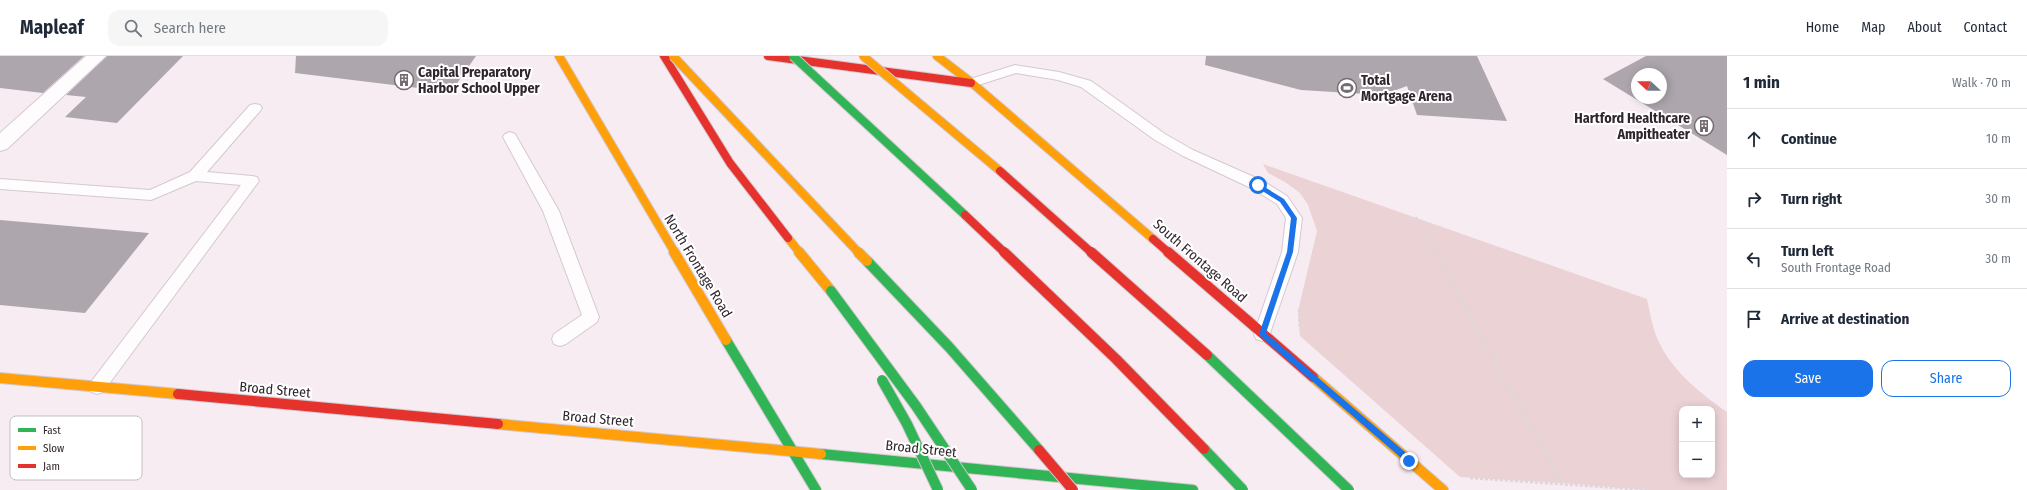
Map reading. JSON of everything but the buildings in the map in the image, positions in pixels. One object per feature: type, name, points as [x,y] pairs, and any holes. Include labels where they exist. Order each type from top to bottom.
[{"type":"main road","name":"North Frontage Road","points":[[559,56],[646,206],[816,490]]},
{"type":"main road","points":[[664,56],[730,162],[759,202],[831,291],[916,406],[972,490]]},
{"type":"main road","points":[[673,56],[949,347],[1073,490]]},
{"type":"main road","points":[[768,56],[972,83]]},
{"type":"main road","points":[[793,56],[1061,304],[1152,394],[1243,490]]},
{"type":"main road","points":[[864,56],[1032,199],[1211,359],[1357,485]]},
{"type":"main road","name":"South Frontage Road","points":[[937,56],[972,83],[1443,490]]},
{"type":"main road","points":[[831,291],[907,424],[938,490]]},
{"type":"main road","points":[[1211,359],[1349,490]]},
{"type":"main road","name":"Broad Street","points":[[0,378],[793,451],[1193,490]]},
{"type":"street","points":[[0,144],[97,56]]},
{"type":"lane","points":[[972,83],[1015,69],[1060,76],[1086,84],[1160,137],[1188,154],[1258,185],[1282,200],[1294,218],[1290,252],[1262,334]]},
{"type":"lane","points":[[0,184],[151,195],[195,176],[255,108]]},
{"type":"lane","points":[[510,137],[551,211],[591,317],[560,338]]},
{"type":"lane","points":[[97,387],[252,182],[195,176]]},
{"type":"path","points":[[1416,217],[1561,483]]},
{"type":"path","points":[[1300,304],[1298,311],[1300,336]]},
{"type":"path","points":[[1468,478],[1648,490]]},
{"type":"shaded area","points":[[1263,164],[1647,299],[1651,320],[1656,335],[1671,361],[1697,389],[1727,412],[1727,490],[1647,490],[1460,477],[1300,336],[1298,311],[1317,231],[1308,205],[1300,193],[1285,182],[1268,173]]},
{"type":"traffic: fast","points":[[793,56],[965,215]]},
{"type":"traffic: fast","points":[[867,261],[949,347],[1039,450]]},
{"type":"traffic: fast","points":[[831,291],[916,406],[972,490]]},
{"type":"traffic: fast","points":[[726,340],[816,490]]},
{"type":"traffic: fast","points":[[1207,355],[1349,490]]},
{"type":"traffic: fast","points":[[882,380],[907,424],[938,490]]},
{"type":"traffic: fast","points":[[1204,449],[1243,490]]},
{"type":"traffic: fast","points":[[821,454],[1193,490]]},
{"type":"traffic: slow","points":[[559,56],[726,340]]},
{"type":"traffic: slow","points":[[673,56],[867,261]]},
{"type":"traffic: slow","points":[[863,56],[1000,171]]},
{"type":"traffic: slow","points":[[937,56],[972,83],[1153,239]]},
{"type":"traffic: slow","points":[[788,238],[831,291]]},
{"type":"traffic: slow","points":[[1313,377],[1443,490]]},
{"type":"traffic: slow","points":[[0,378],[178,394]]},
{"type":"traffic: slow","points":[[498,424],[821,454]]},
{"type":"traffic: jam","points":[[664,56],[730,163],[788,238]]},
{"type":"traffic: jam","points":[[768,56],[971,83]]},
{"type":"traffic: jam","points":[[1000,171],[1207,355]]},
{"type":"traffic: jam","points":[[965,215],[1086,330],[1204,449]]},
{"type":"traffic: jam","points":[[1153,239],[1313,377]]},
{"type":"traffic: jam","points":[[178,394],[498,424]]},
{"type":"traffic: jam","points":[[1039,450],[1073,490]]},
{"type":"place","name":"Capital Preparatory Harbor School Upper","points":[[404,80]]},
{"type":"place","name":"Total Mortgage Arena","points":[[1347,88]]},
{"type":"place","name":"Hartford Healthcare Ampitheater","points":[[1704,126]]},
{"type":"route","points":[[1258,185],[1282,200],[1294,218],[1290,252],[1269,309],[1262,334],[1409,461]]}]
